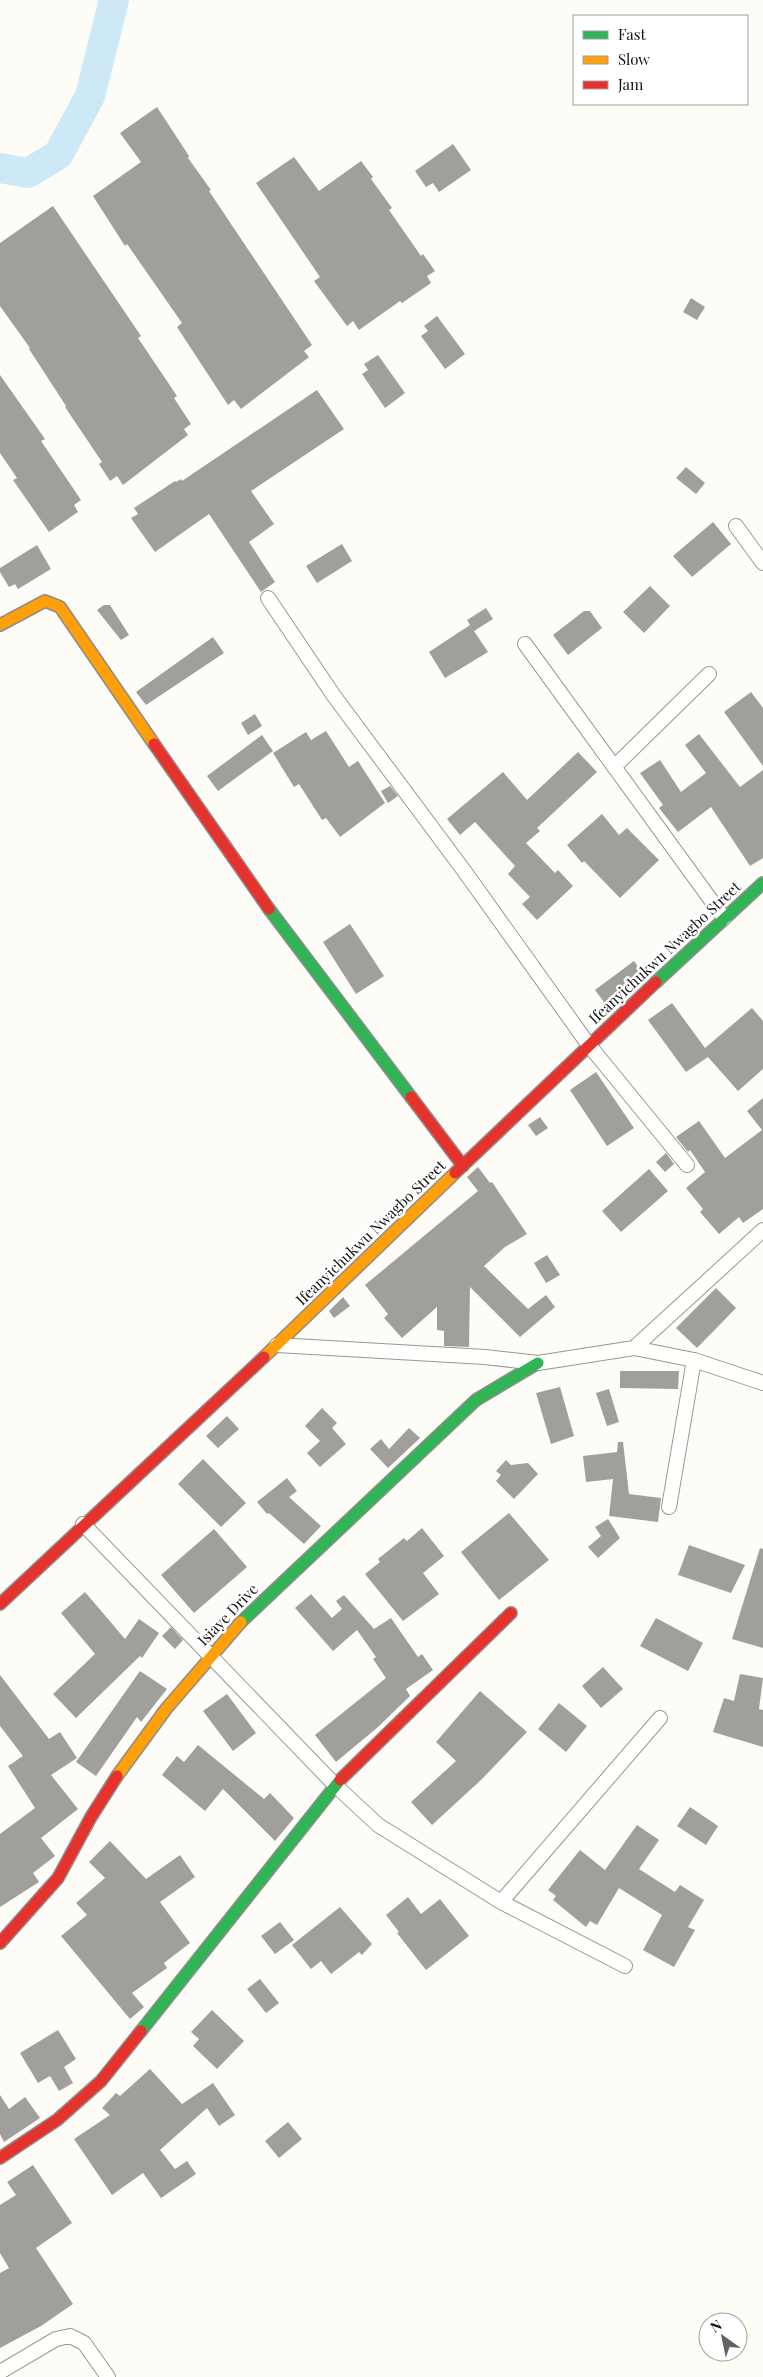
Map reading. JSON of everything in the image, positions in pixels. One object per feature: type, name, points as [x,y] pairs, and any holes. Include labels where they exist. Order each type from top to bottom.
[{"type":"street","points":[[736,526],[763,564]]},
{"type":"street","points":[[268,598],[334,696],[465,872],[588,1044],[687,1165]]},
{"type":"street","points":[[0,625],[45,601],[60,606],[246,878],[463,1166]]},
{"type":"street","points":[[524,644],[724,918]]},
{"type":"street","points":[[614,767],[709,674]]},
{"type":"street","name":"Ifeanyichukwu Nwagbo Street","points":[[0,1604],[83,1524],[277,1345],[588,1044],[763,882]]},
{"type":"street","points":[[634,1348],[763,1230]]},
{"type":"street","points":[[277,1345],[485,1357],[538,1363],[634,1348],[694,1360],[763,1383]]},
{"type":"street","points":[[668,1507],[694,1360]]},
{"type":"street","name":"Isiaye Drive","points":[[0,1943],[40,1902],[59,1877],[96,1808],[148,1732],[210,1655],[246,1617],[476,1400],[538,1363]]},
{"type":"street","points":[[83,1524],[335,1785],[378,1825],[501,1902],[625,1966]]},
{"type":"street","points":[[0,2158],[57,2120],[101,2081],[335,1785],[512,1613]]},
{"type":"street","points":[[501,1902],[660,1718]]},
{"type":"street","points":[[0,2372],[56,2339],[70,2336],[84,2343],[108,2377]]},
{"type":"building","points":[[157,107],[189,156],[188,158],[211,190],[209,191],[312,345],[304,351],[309,357],[241,409],[234,400],[228,405],[177,327],[182,323],[127,244],[125,246],[93,196],[141,162],[120,133]]},
{"type":"building","points":[[453,144],[471,170],[439,192],[433,183],[426,187],[415,171]]},
{"type":"building","points":[[294,157],[319,191],[361,161],[373,177],[371,179],[392,208],[389,210],[421,256],[423,254],[435,271],[427,276],[431,283],[402,303],[400,301],[359,330],[353,321],[347,326],[314,281],[320,277],[256,183]]},
{"type":"building","points":[[53,206],[141,336],[138,338],[177,396],[174,398],[191,424],[184,429],[188,435],[123,485],[117,476],[110,481],[99,464],[102,462],[65,407],[30,348],[0,306],[0,243]]},
{"type":"building","points":[[691,298],[705,307],[697,320],[683,312]]},
{"type":"building","points":[[437,316],[465,354],[445,369],[421,336],[428,331],[424,326]]},
{"type":"building","points":[[378,355],[405,393],[385,408],[362,374],[368,370],[364,364]]},
{"type":"building","points":[[0,375],[45,439],[41,441],[81,500],[74,505],[78,512],[49,532],[13,480],[17,478],[0,453]]},
{"type":"building","points":[[317,390],[344,429],[251,491],[274,524],[249,542],[275,582],[261,592],[209,514],[155,552],[131,518],[138,514],[134,508],[175,481],[181,479],[182,481]]},
{"type":"building","points":[[686,467],[705,483],[696,494],[676,478]]},
{"type":"building","points":[[713,522],[731,544],[692,577],[673,556]]},
{"type":"building","points":[[342,544],[352,561],[317,583],[306,566]]},
{"type":"building","points":[[37,545],[51,569],[18,589],[15,584],[9,587],[0,572],[0,568]]},
{"type":"building","points":[[650,586],[670,606],[644,633],[623,612]]},
{"type":"building","points":[[104,605],[110,605],[129,635],[121,640],[97,610]]},
{"type":"building","points":[[486,608],[493,619],[474,631],[488,652],[445,678],[429,652],[470,625],[467,620]]},
{"type":"building","points":[[584,611],[590,611],[602,628],[568,655],[553,635]]},
{"type":"building","points":[[213,637],[224,653],[146,705],[136,692]]},
{"type":"building","points":[[751,692],[763,708],[763,766],[724,712]]},
{"type":"building","points":[[255,714],[262,726],[248,735],[241,723]]},
{"type":"building","points":[[326,731],[349,767],[358,761],[385,803],[340,837],[326,818],[322,820],[299,784],[294,787],[273,753],[306,732],[311,740]]},
{"type":"building","points":[[699,734],[740,787],[763,770],[763,858],[750,866],[711,807],[678,832],[659,808],[663,805],[640,773],[660,760],[681,792],[706,773],[685,745]]},
{"type":"building","points":[[262,735],[273,751],[218,791],[207,776]]},
{"type":"building","points":[[578,752],[597,772],[537,828],[540,831],[526,843],[555,873],[558,870],[573,886],[537,920],[522,904],[530,897],[508,874],[515,866],[475,822],[460,835],[447,819],[503,772],[527,800]]},
{"type":"building","points":[[390,786],[398,796],[388,803],[381,791]]},
{"type":"building","points":[[602,814],[619,835],[627,828],[659,860],[620,898],[584,861],[582,863],[567,845]]},
{"type":"building","points":[[350,924],[384,976],[356,994],[323,942]]},
{"type":"building","points":[[634,961],[645,976],[609,1009],[595,990]]},
{"type":"building","points":[[672,1003],[705,1048],[752,1008],[763,1021],[763,1069],[738,1091],[708,1057],[686,1072],[648,1020]]},
{"type":"building","points":[[596,1072],[634,1128],[607,1146],[570,1090]]},
{"type":"building","points":[[763,1098],[763,1209],[743,1223],[739,1217],[719,1234],[700,1212],[703,1209],[686,1188],[705,1172],[690,1150],[688,1152],[676,1137],[699,1121],[725,1158],[762,1130],[747,1111]]},
{"type":"building","points":[[540,1117],[548,1128],[536,1136],[528,1125]]},
{"type":"building","points":[[666,1153],[674,1164],[665,1172],[656,1162]]},
{"type":"building","points":[[478,1167],[490,1183],[492,1182],[527,1234],[505,1247],[484,1266],[528,1309],[546,1295],[555,1307],[520,1337],[470,1287],[469,1347],[444,1346],[444,1331],[437,1330],[437,1307],[402,1338],[384,1318],[388,1314],[365,1285],[478,1191],[467,1177]]},
{"type":"building","points":[[649,1169],[668,1191],[621,1232],[602,1211]]},
{"type":"building","points":[[547,1255],[560,1275],[546,1283],[534,1263]]},
{"type":"building","points":[[716,1288],[736,1308],[697,1348],[676,1328]]},
{"type":"building","points":[[343,1297],[350,1306],[334,1318],[329,1311]]},
{"type":"building","points":[[620,1371],[679,1371],[678,1389],[620,1388]]},
{"type":"building","points":[[560,1387],[574,1436],[551,1444],[536,1393]]},
{"type":"building","points":[[609,1389],[619,1422],[607,1426],[596,1393]]},
{"type":"building","points":[[322,1408],[337,1423],[332,1428],[346,1444],[320,1467],[307,1453],[320,1441],[305,1426]]},
{"type":"building","points":[[227,1416],[239,1429],[218,1448],[206,1436]]},
{"type":"building","points":[[409,1428],[420,1438],[388,1468],[370,1449],[381,1439],[389,1449]]},
{"type":"building","points":[[618,1442],[623,1442],[629,1494],[661,1498],[658,1522],[609,1516],[613,1479],[586,1482],[583,1456],[617,1452]]},
{"type":"building","points":[[203,1459],[246,1503],[221,1527],[178,1484]]},
{"type":"building","points":[[506,1460],[511,1465],[528,1463],[538,1474],[514,1499],[496,1481],[501,1475],[496,1471]]},
{"type":"building","points":[[287,1478],[297,1491],[289,1497],[321,1526],[304,1544],[269,1513],[267,1514],[257,1502]]},
{"type":"building","points":[[509,1513],[549,1560],[499,1600],[461,1552]]},
{"type":"building","points":[[608,1519],[620,1538],[598,1558],[588,1547],[601,1536],[595,1527]]},
{"type":"building","points":[[422,1528],[444,1556],[423,1573],[439,1594],[403,1621],[365,1574],[380,1562],[378,1559],[404,1538],[407,1541]]},
{"type":"building","points":[[214,1529],[247,1567],[194,1613],[161,1575]]},
{"type":"building","points":[[689,1545],[745,1565],[731,1593],[678,1575]]},
{"type":"building","points":[[760,1548],[763,1549],[763,1648],[732,1639]]},
{"type":"building","points":[[85,1592],[125,1639],[139,1619],[159,1633],[142,1658],[140,1656],[76,1718],[53,1694],[95,1654],[61,1613]]},
{"type":"building","points":[[311,1594],[332,1618],[342,1609],[336,1601],[344,1595],[374,1629],[391,1618],[418,1657],[422,1654],[433,1670],[406,1689],[410,1696],[378,1727],[336,1762],[315,1735],[386,1678],[373,1659],[376,1657],[357,1630],[333,1651],[295,1608]]},
{"type":"building","points":[[656,1618],[703,1643],[688,1671],[640,1646]]},
{"type":"building","points":[[171,1627],[183,1640],[175,1649],[162,1636]]},
{"type":"building","points":[[603,1667],[623,1689],[601,1708],[582,1686]]},
{"type":"building","points":[[140,1671],[167,1689],[141,1722],[137,1717],[96,1776],[76,1762]]},
{"type":"building","points":[[740,1674],[763,1678],[759,1709],[763,1710],[763,1747],[713,1732],[724,1698],[734,1701]]},
{"type":"building","points":[[0,1675],[49,1739],[60,1732],[77,1758],[51,1775],[78,1809],[41,1838],[55,1856],[33,1873],[39,1882],[0,1907],[0,1834],[35,1808],[8,1766],[23,1756],[0,1726]]},
{"type":"building","points":[[480,1691],[527,1732],[482,1779],[432,1825],[411,1802],[456,1761],[436,1742]]},
{"type":"building","points":[[227,1694],[256,1733],[233,1751],[203,1711]]},
{"type":"building","points":[[559,1703],[587,1726],[566,1752],[538,1729]]},
{"type":"building","points":[[198,1745],[264,1799],[270,1793],[294,1818],[275,1841],[223,1789],[205,1811],[162,1775],[177,1756],[184,1762]]},
{"type":"building","points":[[690,1807],[718,1826],[706,1845],[677,1826]]},
{"type":"building","points":[[637,1825],[659,1840],[639,1869],[675,1892],[680,1885],[704,1900],[688,1927],[695,1930],[674,1967],[643,1950],[662,1915],[619,1888],[597,1925],[590,1921],[586,1927],[553,1900],[556,1896],[548,1890],[580,1850],[605,1870]]},
{"type":"building","points":[[110,1841],[146,1879],[180,1855],[195,1877],[160,1902],[190,1943],[164,1963],[167,1968],[132,1993],[144,2007],[130,2019],[61,1936],[87,1915],[76,1903],[105,1878],[89,1862]]},
{"type":"building","points":[[408,1897],[421,1914],[440,1899],[469,1936],[426,1970],[397,1933],[399,1932],[386,1915]]},
{"type":"building","points":[[340,1907],[372,1944],[362,1955],[359,1952],[331,1974],[321,1961],[311,1969],[292,1945]]},
{"type":"building","points":[[280,1922],[294,1940],[275,1954],[261,1936]]},
{"type":"building","points":[[260,1979],[279,2003],[266,2013],[247,1989]]},
{"type":"building","points":[[212,2010],[244,2041],[217,2069],[193,2046],[199,2039],[191,2032]]},
{"type":"building","points":[[58,2030],[76,2059],[64,2067],[73,2083],[59,2091],[50,2076],[38,2083],[20,2053]]},
{"type":"building","points":[[150,2069],[182,2104],[213,2083],[235,2115],[219,2126],[207,2108],[160,2150],[175,2169],[187,2161],[196,2174],[161,2198],[143,2173],[112,2195],[74,2139],[110,2115],[102,2108],[116,2093],[120,2096]]},
{"type":"building","points":[[0,2095],[9,2109],[25,2097],[40,2118],[4,2142],[0,2134]]},
{"type":"building","points":[[288,2122],[302,2139],[279,2158],[265,2141]]},
{"type":"building","points":[[33,2165],[72,2223],[36,2248],[73,2304],[41,2326],[0,2348],[0,2273],[9,2268],[0,2253],[0,2205],[16,2195],[7,2182]]},
{"type":"waterway","points":[[0,168],[28,173],[58,155],[90,96],[114,0]]},
{"type":"traffic: fast","points":[[656,982],[763,883]]},
{"type":"traffic: fast","points":[[269,909],[411,1097]]},
{"type":"traffic: fast","points":[[241,1622],[476,1400],[538,1363]]},
{"type":"traffic: fast","points":[[141,2031],[340,1780]]},
{"type":"traffic: slow","points":[[0,625],[45,601],[60,607],[154,744]]},
{"type":"traffic: slow","points":[[264,1357],[455,1173]]},
{"type":"traffic: slow","points":[[117,1776],[166,1709],[241,1622]]},
{"type":"traffic: jam","points":[[154,744],[269,909]]},
{"type":"traffic: jam","points":[[455,1173],[656,982]]},
{"type":"traffic: jam","points":[[411,1097],[463,1166]]},
{"type":"traffic: jam","points":[[0,1604],[264,1357]]},
{"type":"traffic: jam","points":[[340,1780],[511,1613]]},
{"type":"traffic: jam","points":[[0,1943],[58,1878],[91,1817],[117,1776]]},
{"type":"traffic: jam","points":[[0,2158],[57,2120],[101,2081],[141,2031]]}]
